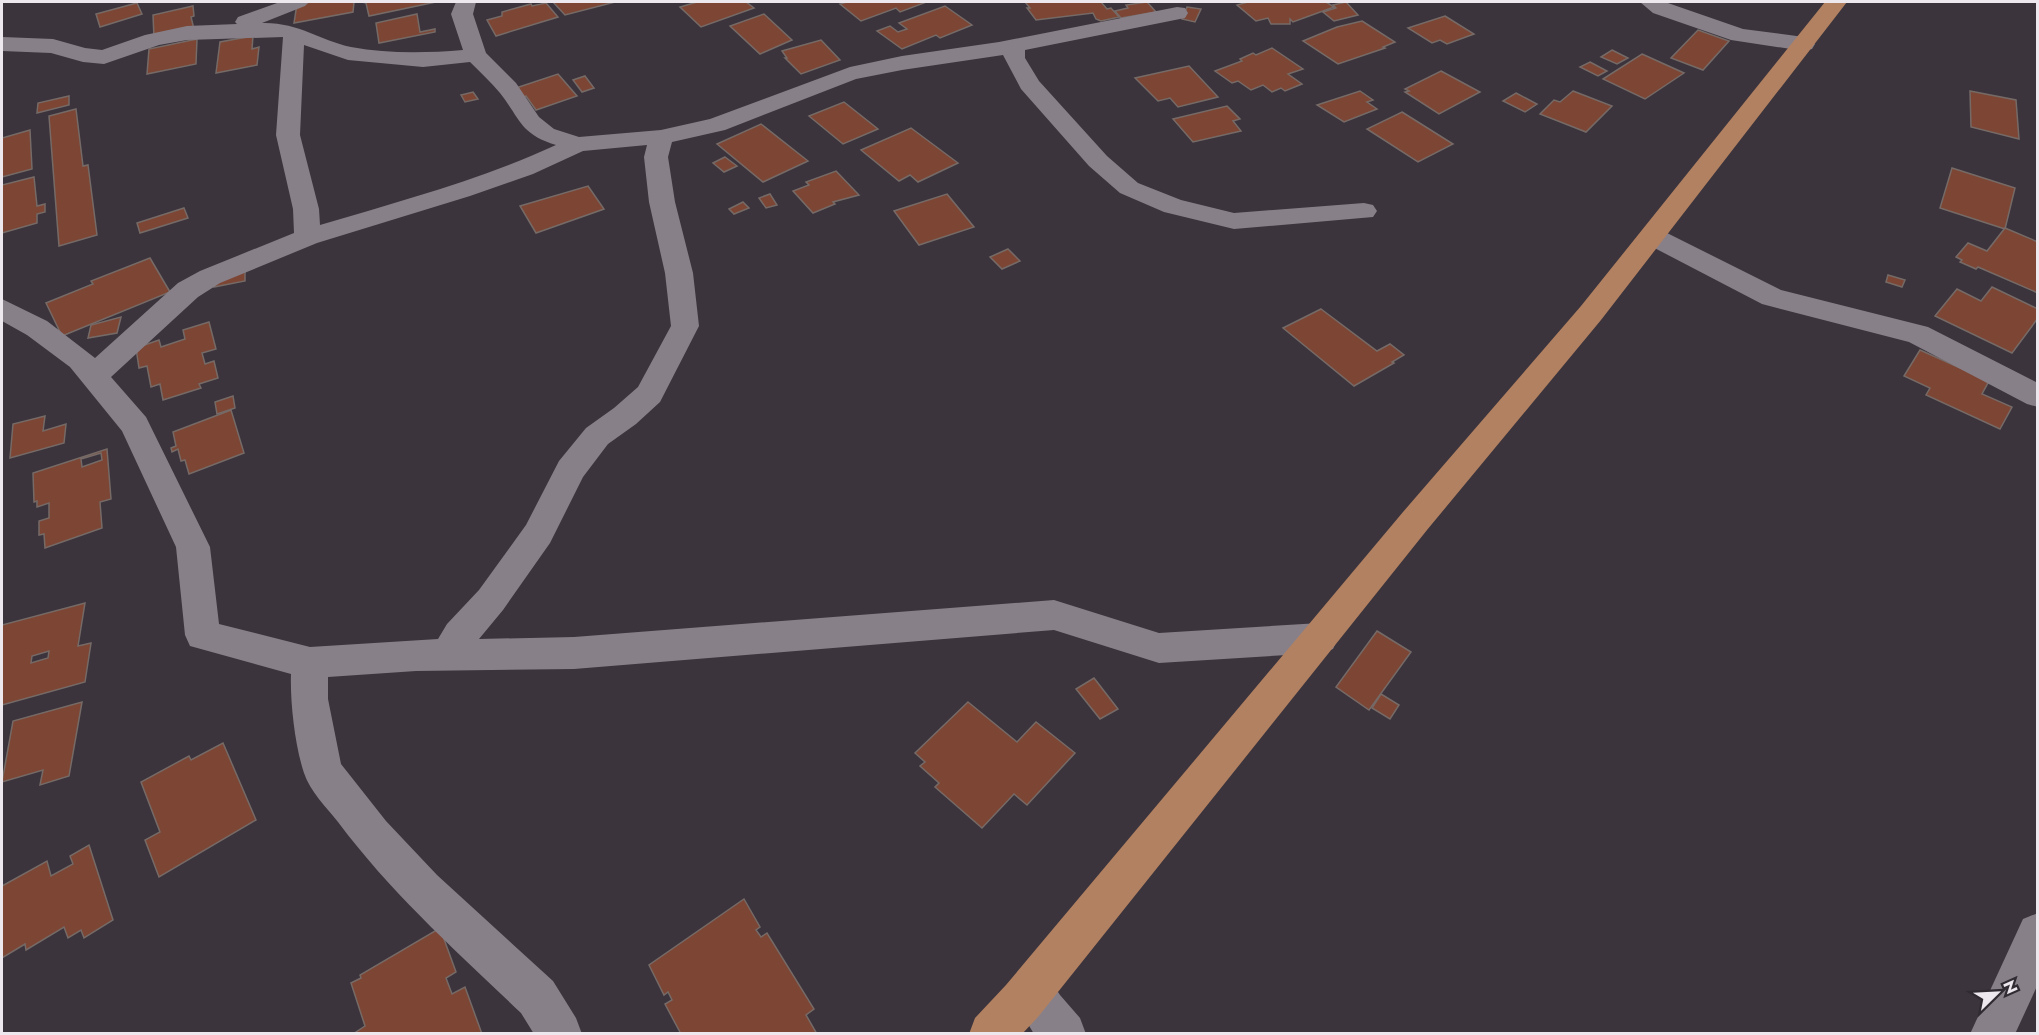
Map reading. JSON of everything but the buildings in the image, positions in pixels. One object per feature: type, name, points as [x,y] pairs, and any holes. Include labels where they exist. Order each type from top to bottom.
[{"type":"main road","points":[[991,1034],[1591,313],[1836,2]]},
{"type":"street","points":[[226,32],[232,27],[298,2]]},
{"type":"street","points":[[466,2],[462,14],[476,55],[508,88],[531,122],[545,134],[578,144]]},
{"type":"street","points":[[1651,2],[1661,8],[1739,35],[1804,44]]},
{"type":"street","points":[[93,376],[188,290],[210,277],[308,237],[461,191],[524,169],[578,144],[661,137],[717,125],[850,74],[902,63],[1014,46],[1178,13]]},
{"type":"street","points":[[2,44],[53,46],[83,55],[104,57],[168,36],[200,31],[281,29],[348,53],[423,60],[476,55]]},
{"type":"street","points":[[295,34],[292,48],[288,135],[306,209],[308,237]]},
{"type":"street","points":[[1014,46],[1014,58],[1029,84],[1098,161],[1129,188],[1173,206],[1234,221],[1364,211]]},
{"type":"street","points":[[448,654],[460,635],[491,600],[538,534],[570,470],[597,436],[625,416],[649,394],[685,326],[679,273],[662,202],[656,157],[661,137]]},
{"type":"street","points":[[1652,236],[1772,297],[1918,334],[2037,396]]},
{"type":"street","points":[[2,309],[37,328],[80,360],[135,424],[194,547],[203,635],[310,663],[448,654],[574,653],[1054,615],[1159,648],[1320,638]]},
{"type":"street","points":[[310,663],[309,699],[323,772],[372,835],[422,890],[537,997],[560,1034]]},
{"type":"street","points":[[1992,1034],[2037,934]]},
{"type":"street","points":[[1031,988],[1044,1011],[1064,1034]]}]
